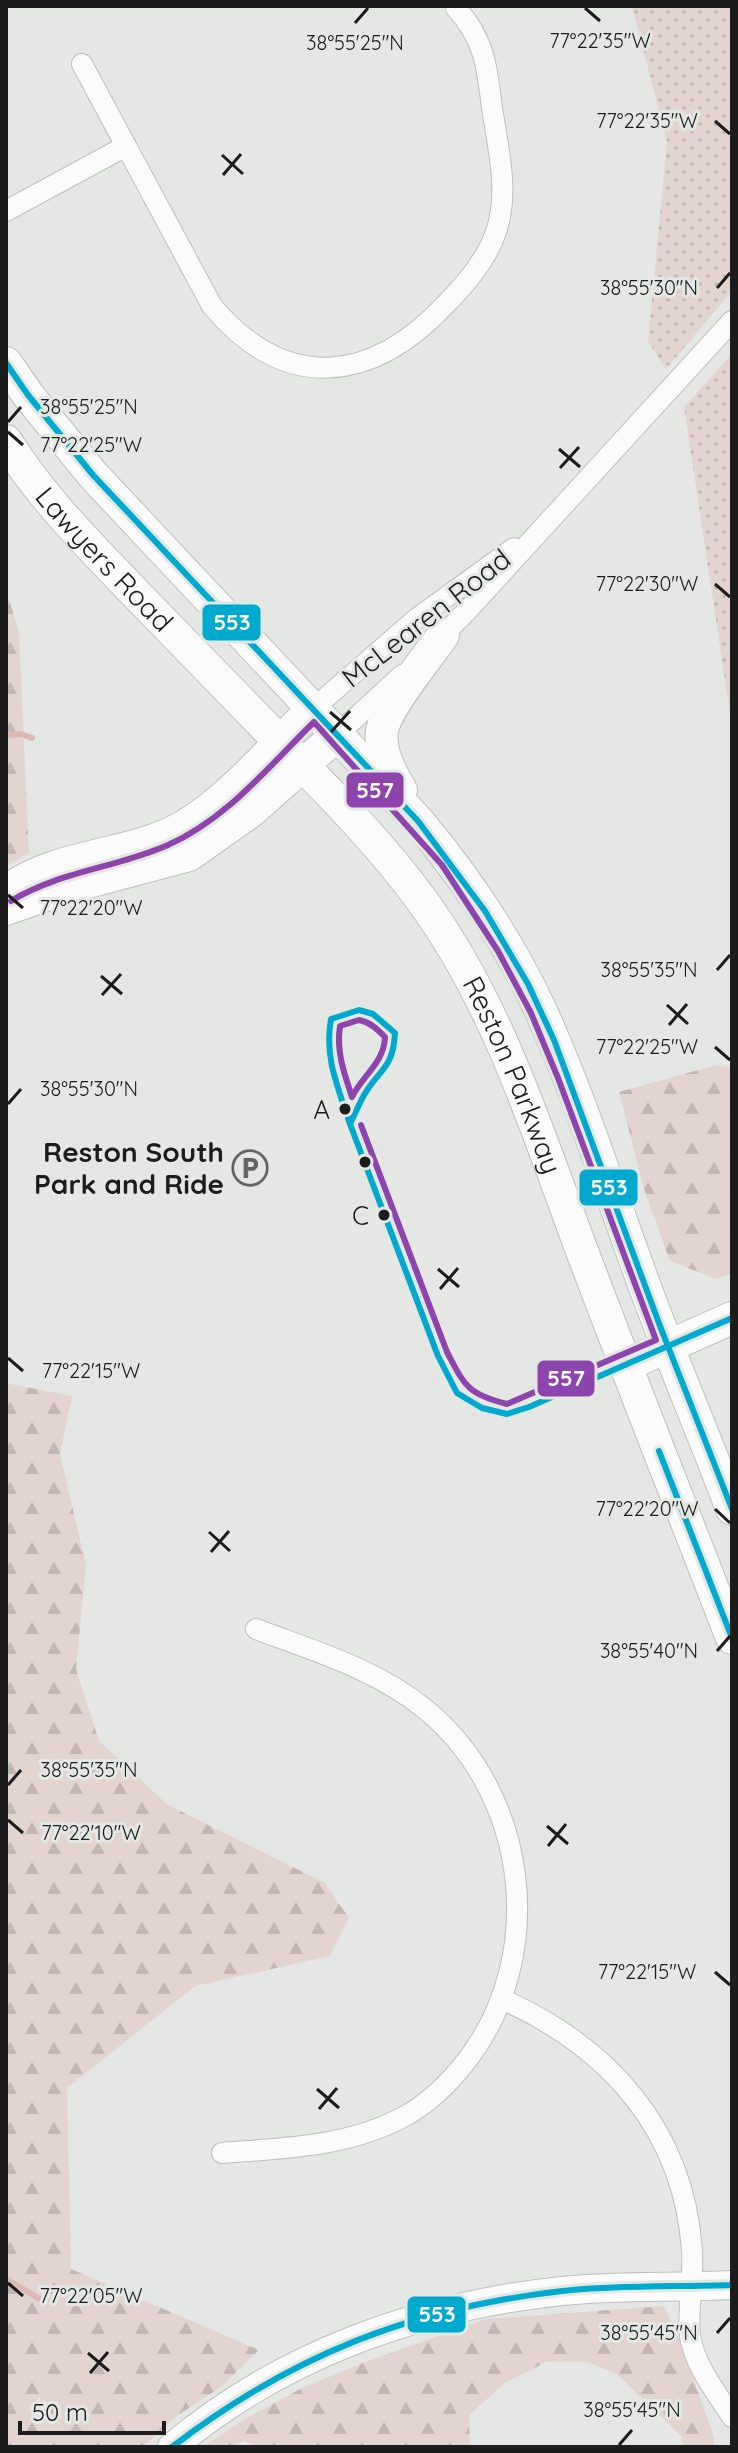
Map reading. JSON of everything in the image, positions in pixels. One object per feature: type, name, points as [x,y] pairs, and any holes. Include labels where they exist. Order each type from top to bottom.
[{"type":"main road","name":"Lawyers Road","points":[[6,363],[93,475],[314,708]]},
{"type":"main road","name":"Lawyers Road","points":[[6,441],[52,504],[102,559],[279,741]]},
{"type":"main road","points":[[418,821],[386,760],[382,730],[404,691],[443,635]]},
{"type":"main road","name":"Reston Parkway","points":[[314,708],[450,859],[507,946],[540,1009],[732,1509]]},
{"type":"main road","points":[[6,892],[21,882],[71,862],[148,841],[183,827],[217,803],[314,708]]},
{"type":"main road","points":[[6,909],[69,887],[189,855],[225,831],[338,734]]},
{"type":"main road","name":"Reston Parkway","points":[[279,741],[377,844],[423,903],[471,977],[495,1024],[524,1092],[732,1638]]},
{"type":"main road","points":[[626,1365],[732,1318]]},
{"type":"street","points":[[82,64],[212,306],[230,327],[247,342],[270,355],[294,363],[323,367],[350,365],[384,355],[408,341],[429,323],[460,290],[491,244],[502,206],[503,181],[486,64],[475,33],[456,8]]},
{"type":"street","points":[[6,211],[126,146]]},
{"type":"street","name":"McLearen Road","points":[[338,734],[443,635],[732,321]]},
{"type":"street","name":"McLearen Road","points":[[314,708],[416,619],[540,530]]},
{"type":"street","points":[[222,2153],[318,2145],[353,2137],[408,2115],[435,2095],[479,2045],[502,1999],[517,1926],[518,1893],[514,1860],[505,1827],[474,1763],[436,1718],[398,1689],[366,1671],[256,1629]]},
{"type":"street","points":[[502,1999],[539,2015],[596,2057],[646,2112],[659,2134],[686,2211],[692,2250],[690,2335],[695,2355],[732,2417]]},
{"type":"street","points":[[172,2447],[242,2396],[287,2369],[338,2345],[395,2324],[499,2300],[560,2291],[732,2285]]},
{"type":"green space","points":[[632,6],[732,6],[732,291],[666,369],[648,341],[667,142]]},
{"type":"green space","points":[[732,354],[732,727],[684,407]]},
{"type":"green space","points":[[6,590],[19,632],[29,853],[6,866]]},
{"type":"green space","points":[[716,1065],[732,1068],[732,1273],[717,1279],[670,1261],[644,1189],[619,1092]]},
{"type":"green space","points":[[6,1383],[72,1396],[60,1454],[86,1565],[76,1669],[99,1741],[168,1805],[325,1883],[349,1918],[330,1956],[195,1986],[67,2088],[71,2269],[259,2350],[221,2387],[175,2417],[143,2447],[6,2447]]},
{"type":"green space","points":[[664,2306],[680,2341],[714,2437],[713,2447],[684,2447],[681,2436],[618,2375],[588,2362],[547,2362],[506,2382],[469,2415],[470,2447],[257,2447],[244,2440],[234,2447],[203,2447],[243,2420],[302,2388],[486,2319]]},
{"type":"waterway","points":[[6,735],[21,734],[32,738]]},
{"type":"waterway","points":[[6,2279],[43,2301]]},
{"type":"transit line","name":"553","points":[[6,363],[93,475],[418,821],[485,911],[528,984],[554,1040],[732,1509]]},
{"type":"transit line","name":"557","points":[[11,901],[49,883],[148,853],[189,834],[246,791],[314,722],[442,865],[498,951],[531,1013],[558,1078],[656,1340],[507,1404],[475,1392],[463,1381],[447,1352],[361,1125]]},
{"type":"transit line","name":"553","points":[[359,1010],[373,1014],[395,1033],[389,1061],[364,1095],[350,1124],[333,1072],[329,1033],[331,1019],[359,1010]]},
{"type":"transit line","name":"557","points":[[359,1020],[370,1024],[385,1037],[377,1062],[352,1097],[342,1062],[339,1035],[340,1026],[359,1020]]},
{"type":"transit line","name":"553","points":[[350,1124],[438,1356],[457,1393],[482,1408],[507,1414],[529,1407],[732,1318]]},
{"type":"transit line","name":"553","points":[[659,1451],[732,1638]]},
{"type":"transit line","name":"553","points":[[172,2447],[262,2386],[356,2341],[404,2324],[507,2299],[562,2291],[732,2285]]},
{"type":"place","name":"A","points":[[345,1109]]},
{"type":"place","name":"Reston South Park and Ride","points":[[250,1168]]},
{"type":"place","name":"C","points":[[384,1215]]}]
